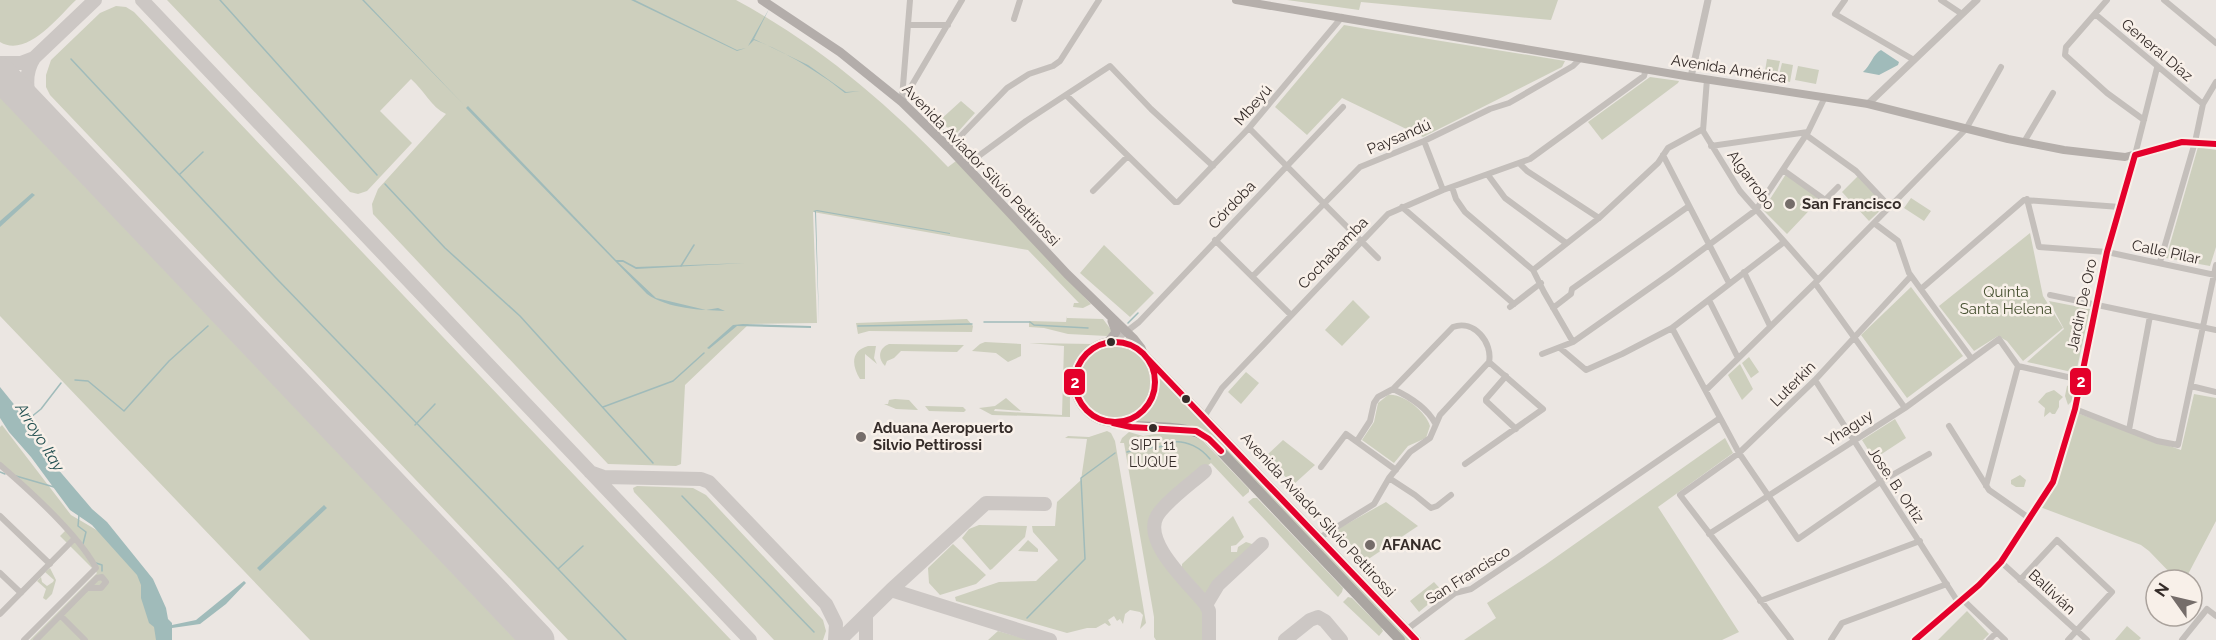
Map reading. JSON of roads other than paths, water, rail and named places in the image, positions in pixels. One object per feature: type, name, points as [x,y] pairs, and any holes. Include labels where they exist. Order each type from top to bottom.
[{"type":"highway","points":[[1110,342],[1127,344],[1145,356],[1154,372],[1155,383],[1149,403],[1134,418],[1113,423],[1099,420],[1084,410],[1074,385],[1078,366],[1083,358],[1098,346],[1110,342]]},
{"type":"highway","name":"Avenida Aviador Silvio Pettirossi","points":[[1145,356],[1319,538],[1403,635]]},
{"type":"highway","name":"Avenida Aviador Silvio Pettirossi","points":[[1113,423],[1131,427],[1188,429],[1209,439],[1403,635],[1416,640]]},
{"type":"main road","name":"Avenida América","points":[[1236,0],[1691,77],[1868,104],[2024,142],[2110,156],[2134,155],[2182,142],[2216,144]]},
{"type":"main road","name":"Avenida Aviador Silvio Pettirossi","points":[[765,1],[840,52],[902,102],[949,148],[1111,319],[1127,332],[1145,356]]},
{"type":"main road","points":[[1110,342],[1116,332],[1111,319]]},
{"type":"street","points":[[902,102],[910,0]]},
{"type":"street","points":[[902,102],[962,0]]},
{"type":"street","points":[[1014,19],[1020,0]]},
{"type":"street","points":[[949,148],[1007,88],[1029,74],[1053,66],[1060,61],[1099,0]]},
{"type":"street","points":[[1691,77],[1708,0]]},
{"type":"street","points":[[1845,0],[1835,14],[1914,60]]},
{"type":"street","points":[[1941,0],[1962,14]]},
{"type":"street","points":[[1868,104],[1977,0]]},
{"type":"street","points":[[2108,0],[2064,52],[2067,58],[2107,93],[2144,120]]},
{"type":"street","points":[[2164,0],[2216,43]]},
{"type":"street","name":"General Díaz","points":[[2095,14],[2203,104]]},
{"type":"street","name":"Mbeyú","points":[[1128,156],[1175,202],[1179,201],[1249,128],[1342,17]]},
{"type":"street","points":[[909,25],[948,25]]},
{"type":"street","name":"Paysandú","points":[[1252,276],[1360,167],[1519,98],[1574,66],[1581,57]]},
{"type":"street","points":[[965,166],[1026,120],[1110,66],[1150,109],[1213,166]]},
{"type":"street","points":[[1706,390],[1966,129],[2001,67]]},
{"type":"street","name":"Jardin De Oro","points":[[1915,640],[1979,585],[2001,562],[2053,482],[2081,380],[2107,252],[2157,68]]},
{"type":"street","name":"Cochabamba","points":[[1204,417],[1222,388],[1388,214],[1443,190],[1520,164],[1538,155],[1644,76],[1646,69]]},
{"type":"street","name":"Algarrobo","points":[[1707,79],[1703,129],[1711,146],[1730,177],[1816,281],[1905,408]]},
{"type":"street","points":[[2160,262],[2195,142],[2203,104],[2216,82]]},
{"type":"street","points":[[2024,142],[2054,93]]},
{"type":"street","points":[[1066,95],[1128,156],[1093,191]]},
{"type":"street","points":[[1542,354],[1573,342],[1756,210],[1807,134],[1825,97]]},
{"type":"street","name":"Córdoba","points":[[1110,342],[1139,322],[1343,106]]},
{"type":"street","points":[[1249,128],[1325,202],[1378,258]]},
{"type":"street","points":[[1533,270],[1599,218],[1658,163],[1672,145],[1703,129]]},
{"type":"street","points":[[1711,146],[1807,134],[1856,171],[1890,207]]},
{"type":"street","points":[[1424,141],[1443,190]]},
{"type":"street","points":[[1663,155],[1729,283]]},
{"type":"street","points":[[1520,164],[1527,171],[1599,218]]},
{"type":"street","points":[[1783,170],[1825,200],[1838,187]]},
{"type":"street","points":[[1488,175],[1505,198],[1566,243]]},
{"type":"street","points":[[1452,187],[1456,199],[1465,212],[1533,270],[1573,342]]},
{"type":"street","points":[[1921,289],[2018,204],[2027,199],[2120,207]]},
{"type":"street","name":"Calle Pilar","points":[[2027,199],[2039,247],[2107,252],[2215,274]]},
{"type":"street","points":[[1553,308],[1571,294],[1572,289],[1689,206]]},
{"type":"street","points":[[1402,207],[1512,306],[1541,284]]},
{"type":"street","points":[[1874,223],[1898,241],[1911,276],[1971,358]]},
{"type":"street","points":[[1215,240],[1291,315]]},
{"type":"street","points":[[1560,348],[1586,370],[1622,354],[1672,328],[1784,242]]},
{"type":"street","points":[[2074,409],[2157,441],[2178,445],[2216,265]]},
{"type":"street","points":[[1744,272],[1770,326]]},
{"type":"street","name":"Luterkin","points":[[1709,534],[1680,495],[1739,453],[1815,380],[1911,276]]},
{"type":"street","points":[[2050,296],[2216,330]]},
{"type":"street","points":[[1709,300],[1738,358]]},
{"type":"street","points":[[2129,430],[2150,316]]},
{"type":"street","points":[[1137,343],[1134,334],[1139,322]]},
{"type":"street","points":[[1319,538],[1371,506],[1412,449],[1430,438],[1440,415],[1489,362],[1487,342],[1473,328],[1455,325],[1393,389],[1383,394],[1374,403],[1370,421],[1357,441]]},
{"type":"street","points":[[1672,328],[1739,453],[1798,539],[1880,482],[1929,453]]},
{"type":"street","name":"Yhaguy","points":[[1709,534],[1905,408],[1998,339],[2019,366]]},
{"type":"street","points":[[1465,464],[1541,412],[1543,408],[1489,362]]},
{"type":"street","points":[[1986,486],[2019,366],[2081,380]]},
{"type":"street","points":[[1506,376],[1486,401],[1516,429]]},
{"type":"street","name":"Jose. B. Ortiz","points":[[1815,380],[1947,584],[1960,600],[2005,640]]},
{"type":"street","points":[[2191,386],[2216,392]]},
{"type":"street","points":[[1393,389],[1426,411],[1435,423]]},
{"type":"street","name":"San Francisco","points":[[1403,635],[1455,593],[1471,589],[1720,418]]},
{"type":"street","points":[[1949,426],[1986,486],[2029,518]]},
{"type":"street","points":[[1321,467],[1344,435],[1349,435],[1396,470]]},
{"type":"street","points":[[0,465],[18,480],[74,539],[96,568],[24,640]]},
{"type":"street","points":[[1389,478],[1431,508],[1451,495]]},
{"type":"street","points":[[0,516],[50,564]]},
{"type":"street","points":[[1709,534],[1791,640]]},
{"type":"street","points":[[0,614],[74,539]]},
{"type":"street","points":[[2020,580],[2058,540],[2112,592],[2068,640]]},
{"type":"street","points":[[1760,601],[1920,542]]},
{"type":"street","name":"Ballivián","points":[[2001,562],[2087,640]]},
{"type":"street","points":[[0,573],[21,593]]},
{"type":"street","points":[[1831,640],[1842,623],[1947,584]]},
{"type":"street","points":[[36,640],[88,588]]},
{"type":"street","points":[[2182,640],[2213,611]]},
{"type":"street","points":[[61,616],[84,640]]},
{"type":"street","points":[[1989,640],[1997,632]]},
{"type":"street","points":[[42,634],[47,640]]},
{"type":"water","points":[[362,0],[364,0],[464,105]]},
{"type":"water","points":[[631,0],[737,50],[746,48],[737,51]]},
{"type":"water","points":[[769,9],[754,39],[764,44],[754,40],[748,46]]},
{"type":"water","points":[[1881,50],[1899,62],[1898,65],[1879,75],[1863,72],[1876,54]]},
{"type":"water","points":[[787,55],[808,65],[846,92],[860,91],[845,93]]},
{"type":"water","points":[[468,106],[616,260],[623,260],[636,267],[745,263],[636,269],[623,262],[618,262],[656,298],[706,310],[675,306],[655,299],[647,294],[466,108]]},
{"type":"water","points":[[32,193],[35,195],[0,227],[0,221]]},
{"type":"water","points":[[817,210],[950,234],[816,211],[819,324],[815,212],[813,211]]},
{"type":"water","points":[[718,308],[725,311],[706,310]]},
{"type":"water","points":[[733,325],[811,326],[811,328],[737,326],[709,349],[707,348]]},
{"type":"water","points":[[0,387],[17,408],[51,461],[92,509],[107,522],[153,579],[166,608],[168,619],[172,623],[172,640],[156,640],[154,627],[149,623],[141,598],[141,585],[137,575],[92,525],[70,510],[31,457],[9,432],[0,418]]},
{"type":"water","points":[[324,505],[327,508],[260,571],[257,568]]},
{"type":"water","points":[[244,581],[246,583],[226,604],[200,624],[172,628],[172,625],[196,620]]},
{"type":"waterway","points":[[220,0],[377,175]]},
{"type":"waterway","points":[[71,59],[275,277],[558,569],[583,546]]},
{"type":"waterway","points":[[922,110],[952,138]]},
{"type":"waterway","points":[[180,174],[203,152]]},
{"type":"waterway","points":[[385,184],[445,248],[520,316],[653,463]]},
{"type":"waterway","points":[[681,266],[694,245]]},
{"type":"waterway","points":[[1128,323],[1138,313]]},
{"type":"waterway","points":[[984,322],[1030,322],[1034,325],[1088,328]]},
{"type":"waterway","points":[[858,326],[972,324]]},
{"type":"waterway","points":[[75,380],[88,381],[124,411],[169,361],[208,326]]},
{"type":"waterway","points":[[603,407],[673,381],[704,353]]},
{"type":"waterway","points":[[25,422],[41,409],[61,383]]},
{"type":"waterway","points":[[415,425],[435,404]]},
{"type":"waterway","points":[[1127,452],[1159,447],[1170,442],[1183,442],[1202,451],[1210,459]]},
{"type":"waterway","points":[[1027,618],[1085,559],[1081,478],[1115,453]]},
{"type":"waterway","name":"Arroyo Itay","points":[[0,472],[5,474]]},
{"type":"waterway","name":"Arroyo Itay","points":[[16,476],[54,487]]},
{"type":"waterway","points":[[682,496],[814,632]]},
{"type":"waterway","points":[[79,515],[78,526],[86,532],[83,544]]},
{"type":"waterway","points":[[96,563],[102,565],[102,571]]},
{"type":"waterway","points":[[558,569],[626,640]]},
{"type":"place","name":"San Francisco","points":[[1790,204]]},
{"type":"place","name":"SIPT 11 LUQUE","points":[[1153,428]]},
{"type":"place","name":"Aduana Aeropuerto Silvio Pettirossi","points":[[861,437]]},
{"type":"place","name":"AFANAC","points":[[1370,545]]},
{"type":"park label","name":"Quinta Santa Helena","points":[[2006,300]]}]
